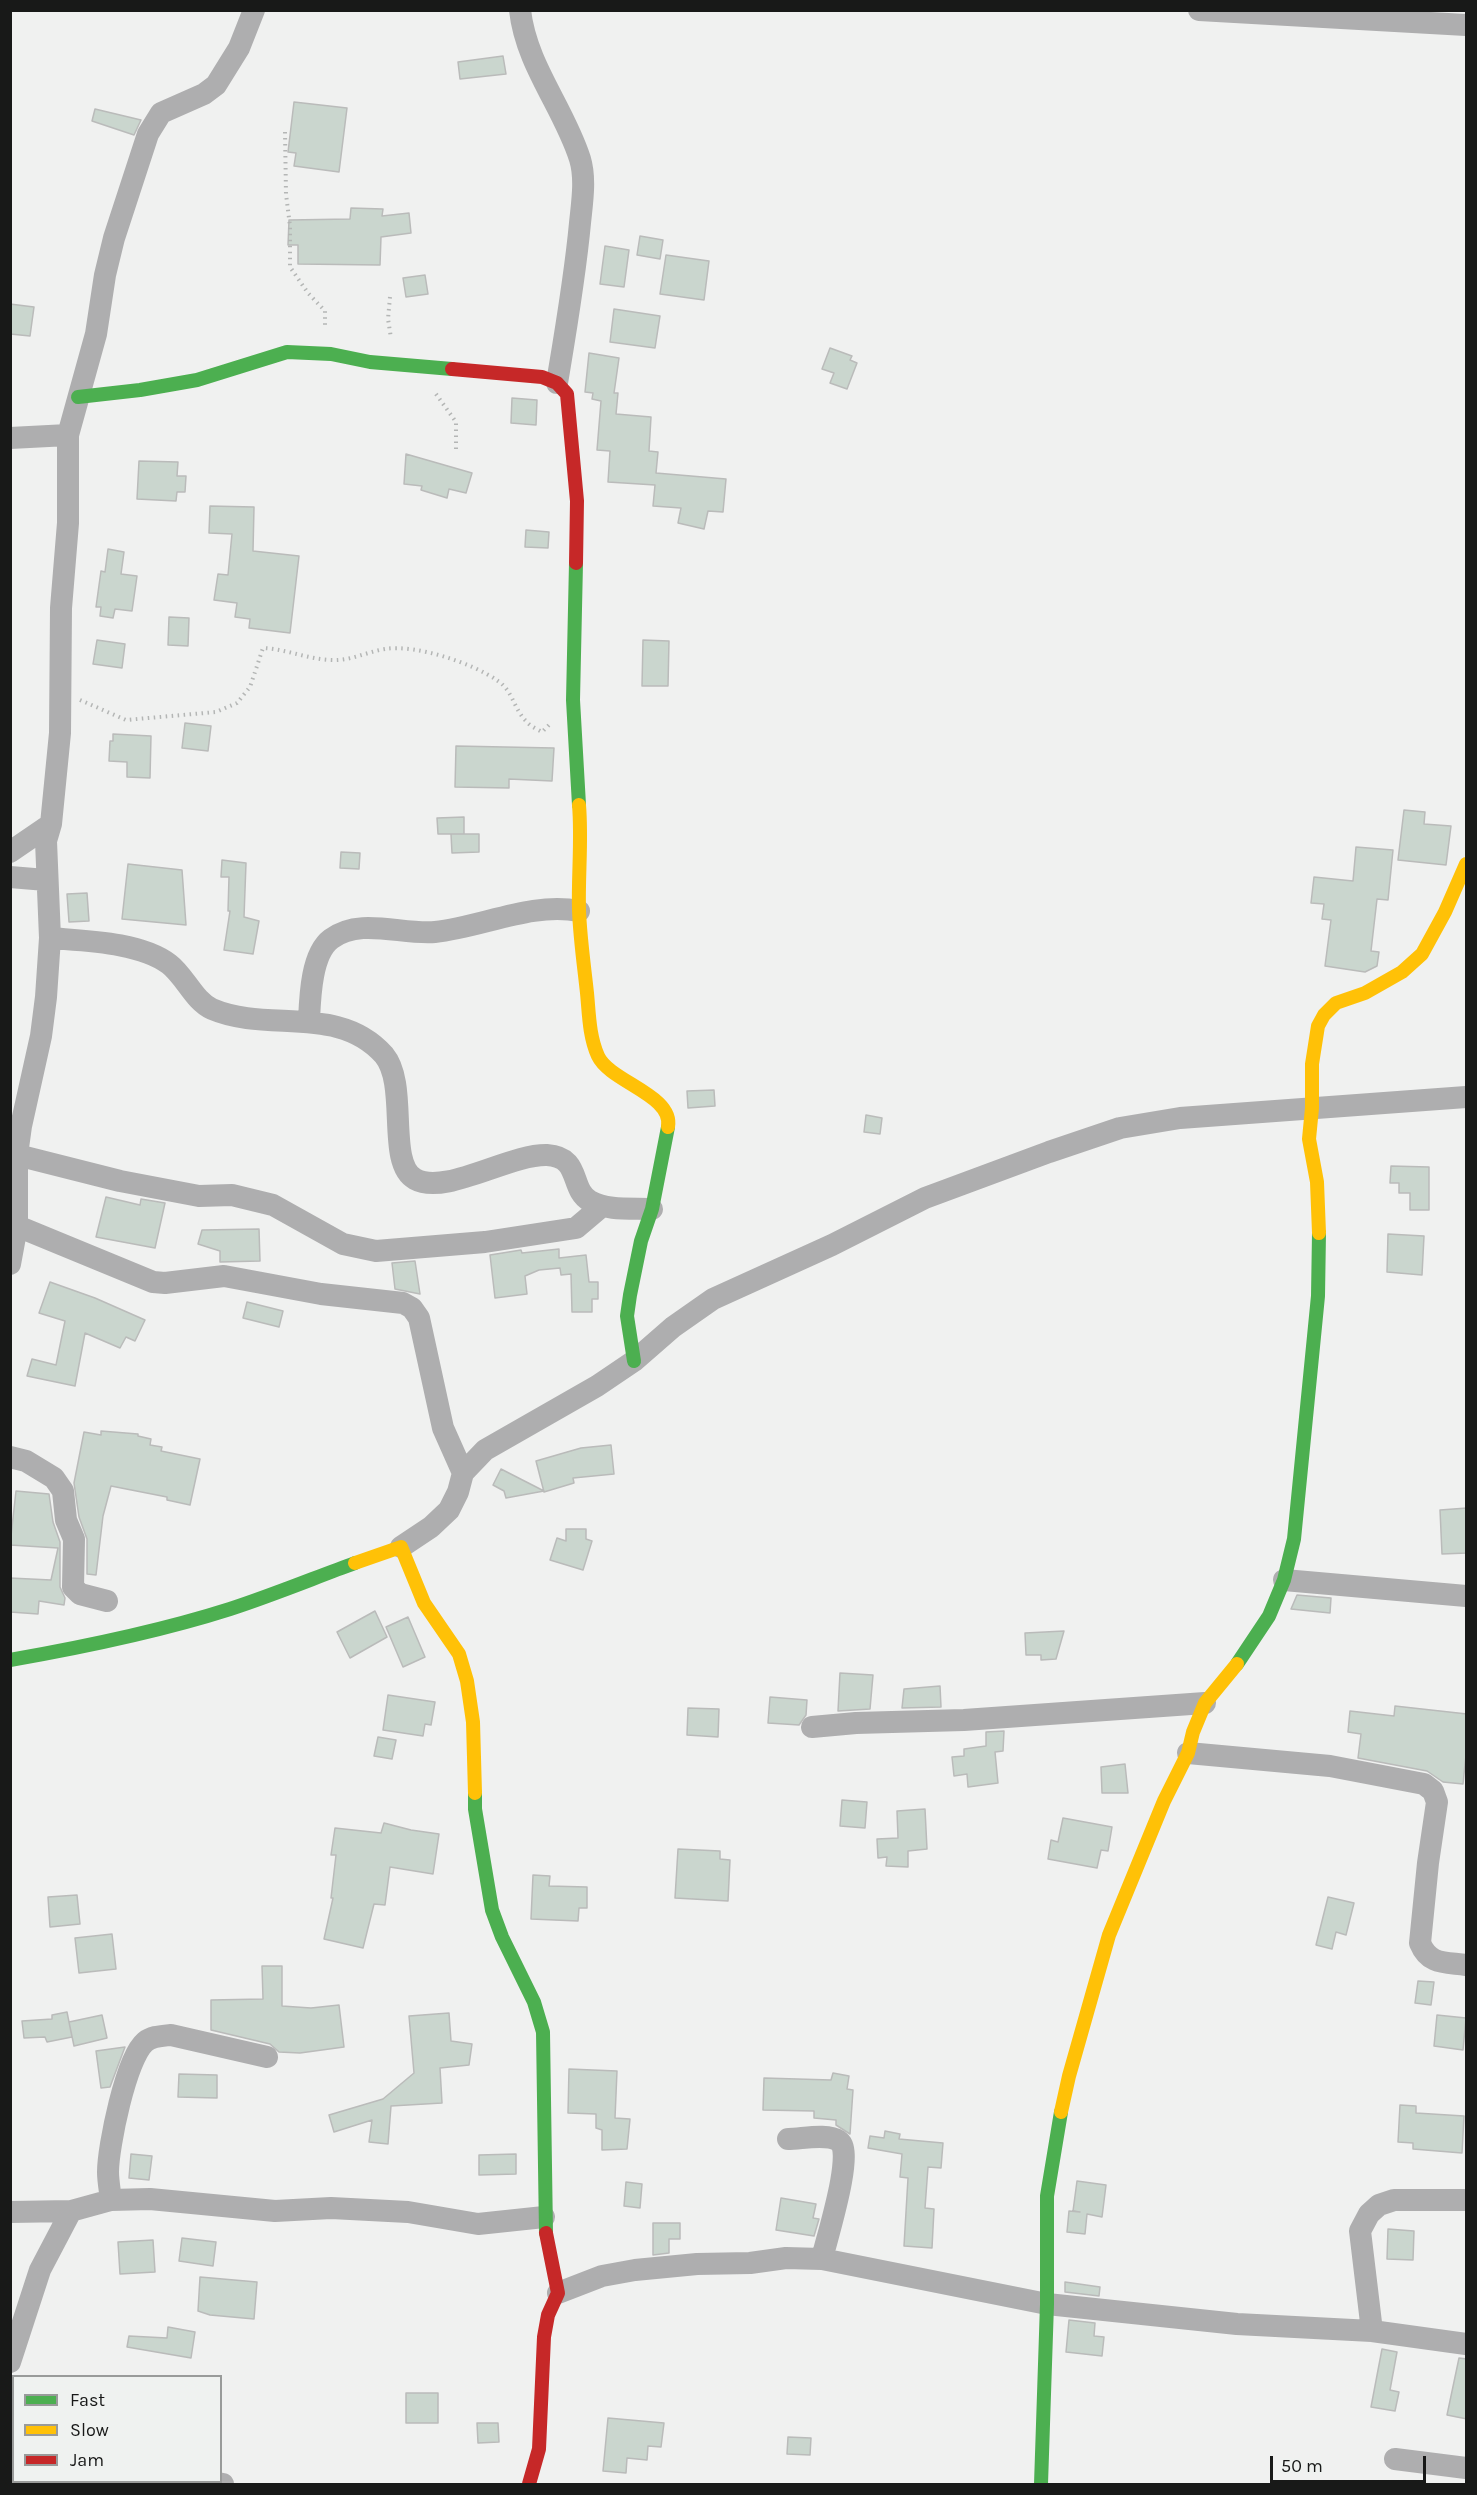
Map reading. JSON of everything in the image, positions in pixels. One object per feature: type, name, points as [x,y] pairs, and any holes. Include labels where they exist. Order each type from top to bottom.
[{"type":"street","points":[[12,1254],[17,1226],[17,1155],[21,1126],[41,1036],[50,938],[46,841],[51,824],[60,733],[61,608],[68,523],[68,435],[96,334],[105,275],[114,238],[147,134],[161,113],[204,94],[216,85],[239,48],[254,10]]},
{"type":"street","points":[[520,10],[534,64],[574,143],[581,163],[583,189],[576,269],[557,383]]},
{"type":"street","points":[[1199,10],[1467,25]]},
{"type":"street","points":[[78,397],[140,390],[197,380],[287,352],[331,354],[370,362],[542,377],[557,383],[567,394],[578,501],[573,700],[581,831],[579,911],[591,1034],[598,1057],[612,1073],[653,1098],[664,1109],[669,1121],[652,1209],[641,1241],[627,1316],[633,1361]]},
{"type":"street","points":[[10,438],[68,435]]},
{"type":"street","points":[[10,852],[51,824]]},
{"type":"street","points":[[1041,2484],[1047,2304],[1047,2196],[1054,2142],[1069,2076],[1109,1935],[1164,1801],[1188,1752],[1193,1732],[1205,1703],[1234,1669],[1269,1616],[1284,1580],[1294,1539],[1318,1296],[1317,1182],[1309,1139],[1312,1064],[1318,1026],[1324,1015],[1336,1004],[1365,993],[1402,972],[1422,954],[1467,864]]},
{"type":"street","points":[[10,877],[46,879]]},
{"type":"street","points":[[309,1021],[312,980],[320,956],[329,940],[345,930],[361,928],[434,932],[543,909],[563,908],[579,911]]},
{"type":"street","points":[[50,938],[93,941],[149,953],[168,963],[181,975],[203,1003],[212,1009],[244,1017],[309,1021],[346,1028],[366,1039],[385,1057],[397,1082],[398,1138],[403,1163],[412,1178],[424,1183],[443,1183],[525,1157],[548,1155],[560,1158],[572,1167],[580,1190],[588,1200],[602,1206],[652,1209]]},
{"type":"street","points":[[10,1660],[58,1652],[202,1617],[280,1592],[401,1547],[431,1527],[448,1510],[458,1492],[463,1473],[485,1450],[597,1386],[713,1299],[832,1245],[935,1194],[1120,1128],[1180,1118],[1467,1097]]},
{"type":"street","points":[[17,1155],[131,1183],[199,1196],[232,1195],[273,1205],[343,1244],[376,1251],[485,1242],[576,1228],[602,1206]]},
{"type":"street","points":[[17,1226],[153,1282],[165,1283],[224,1276],[321,1294],[403,1303],[412,1308],[422,1328],[443,1428],[463,1473]]},
{"type":"street","points":[[10,1457],[26,1461],[54,1478],[63,1491],[66,1520],[74,1539],[73,1587],[80,1594],[107,1601]]},
{"type":"street","points":[[401,1547],[424,1603],[459,1654],[473,1722],[475,1809],[492,1910],[502,1937],[534,2002],[543,2032],[544,2217],[547,2248],[558,2293],[548,2314],[544,2337],[538,2449],[529,2484]]},
{"type":"street","points":[[1284,1580],[1467,1596]]},
{"type":"street","points":[[812,1727],[856,1723],[964,1720],[1205,1703]]},
{"type":"street","points":[[1188,1752],[1330,1766],[1424,1784],[1433,1791],[1437,1802],[1420,1943],[1424,1954],[1432,1960],[1467,1965]]},
{"type":"street","points":[[111,2200],[108,2173],[110,2148],[127,2080],[136,2054],[144,2043],[155,2037],[171,2035],[267,2057]]},
{"type":"street","points":[[788,2139],[832,2138],[841,2142],[845,2148],[841,2188],[822,2259]]},
{"type":"street","points":[[10,2212],[71,2211],[111,2200],[167,2199],[275,2211],[331,2208],[408,2212],[478,2224],[544,2217]]},
{"type":"street","points":[[1372,2331],[1360,2231],[1369,2214],[1379,2205],[1394,2200],[1467,2200]]},
{"type":"street","points":[[10,2362],[40,2270],[71,2211]]},
{"type":"street","points":[[558,2293],[602,2276],[636,2270],[697,2264],[750,2263],[786,2258],[822,2259],[1047,2304],[1237,2324],[1372,2331],[1467,2344]]},
{"type":"street","points":[[1395,2459],[1467,2468]]},
{"type":"path","points":[[285,132],[290,267],[308,293],[325,311],[325,333],[314,333]]},
{"type":"path","points":[[60,692],[126,720],[216,712],[237,703],[250,687],[263,648],[281,649],[305,657],[332,660],[361,657],[384,649],[412,648],[436,654],[498,680],[510,691],[527,723],[542,732],[573,700]]},
{"type":"building","points":[[503,56],[506,74],[460,79],[458,62]]},
{"type":"building","points":[[294,102],[347,108],[339,172],[294,166],[296,153],[288,152]]},
{"type":"building","points":[[95,109],[141,120],[134,135],[92,121]]},
{"type":"building","points":[[351,208],[383,209],[382,216],[409,213],[411,233],[381,237],[380,265],[298,264],[298,245],[288,245],[289,220],[350,219]]},
{"type":"building","points":[[640,236],[663,240],[660,259],[637,255]]},
{"type":"building","points":[[605,246],[629,250],[624,287],[600,284]]},
{"type":"building","points":[[666,255],[709,261],[704,300],[660,294]]},
{"type":"building","points":[[425,275],[428,294],[406,297],[403,278]]},
{"type":"building","points":[[10,304],[34,307],[30,336],[10,334]]},
{"type":"building","points":[[614,309],[660,316],[655,348],[610,342]]},
{"type":"building","points":[[830,348],[852,356],[850,360],[857,363],[847,389],[830,383],[834,373],[822,369]]},
{"type":"building","points":[[589,353],[619,358],[614,393],[618,393],[616,414],[651,417],[649,451],[658,452],[656,473],[726,479],[723,512],[708,511],[704,529],[678,523],[681,508],[653,506],[655,485],[608,482],[610,451],[597,450],[601,401],[592,399],[593,393],[585,392]]},
{"type":"building","points":[[512,398],[537,400],[536,425],[511,423]]},
{"type":"building","points":[[406,454],[472,473],[466,493],[449,489],[447,498],[421,490],[422,486],[404,484]]},
{"type":"building","points":[[139,461],[178,462],[177,476],[186,476],[185,492],[177,492],[176,501],[137,499]]},
{"type":"building","points":[[210,506],[254,507],[253,551],[299,556],[290,633],[249,628],[250,619],[235,617],[237,603],[214,600],[218,574],[228,575],[232,534],[209,533]]},
{"type":"building","points":[[526,530],[549,532],[548,548],[525,547]]},
{"type":"building","points":[[108,549],[124,552],[121,574],[137,576],[132,611],[115,609],[113,618],[100,616],[101,607],[96,607],[101,571],[105,572]]},
{"type":"building","points":[[169,617],[189,618],[188,646],[168,645]]},
{"type":"building","points":[[97,640],[125,644],[122,668],[93,664]]},
{"type":"building","points":[[643,640],[669,641],[668,686],[642,686]]},
{"type":"building","points":[[185,723],[211,726],[208,751],[182,748]]},
{"type":"building","points":[[113,734],[151,736],[150,778],[127,777],[127,762],[109,761],[110,741],[113,741]]},
{"type":"building","points":[[456,746],[554,748],[552,781],[509,779],[509,788],[455,787]]},
{"type":"building","points":[[1404,810],[1425,812],[1424,824],[1451,826],[1446,865],[1398,860]]},
{"type":"building","points":[[464,817],[464,834],[438,834],[437,818]]},
{"type":"building","points":[[451,834],[479,834],[479,852],[452,853]]},
{"type":"building","points":[[1356,847],[1393,850],[1388,900],[1377,899],[1371,951],[1379,952],[1377,966],[1365,972],[1325,966],[1331,920],[1322,919],[1324,904],[1311,903],[1314,877],[1353,881]]},
{"type":"building","points":[[341,852],[360,853],[359,869],[340,868]]},
{"type":"building","points":[[222,860],[246,863],[244,917],[259,921],[253,954],[224,950],[230,911],[228,911],[229,877],[221,877]]},
{"type":"building","points":[[128,864],[182,870],[186,925],[122,919]]},
{"type":"building","points":[[87,893],[89,921],[69,922],[67,894]]},
{"type":"building","points":[[714,1090],[715,1106],[688,1108],[687,1091]]},
{"type":"building","points":[[866,1115],[882,1118],[880,1134],[864,1132]]},
{"type":"building","points":[[1391,1166],[1429,1167],[1429,1210],[1410,1210],[1410,1193],[1399,1193],[1399,1183],[1390,1183]]},
{"type":"building","points":[[106,1197],[140,1205],[141,1199],[165,1203],[155,1248],[96,1237]]},
{"type":"building","points":[[259,1229],[260,1261],[220,1262],[220,1251],[198,1244],[202,1230]]},
{"type":"building","points":[[1388,1234],[1424,1236],[1422,1275],[1387,1272]]},
{"type":"building","points":[[559,1249],[559,1258],[586,1255],[589,1282],[598,1282],[598,1299],[592,1299],[592,1312],[572,1312],[571,1274],[561,1275],[560,1268],[539,1270],[525,1276],[527,1294],[495,1298],[490,1255],[521,1250],[522,1253]]},
{"type":"building","points":[[415,1261],[420,1294],[395,1289],[392,1263]]},
{"type":"building","points":[[50,1282],[95,1298],[145,1320],[135,1341],[126,1337],[120,1348],[85,1333],[75,1386],[27,1376],[32,1359],[56,1365],[65,1321],[39,1313]]},
{"type":"building","points":[[247,1302],[283,1311],[279,1327],[243,1318]]},
{"type":"building","points":[[101,1431],[138,1434],[138,1436],[151,1439],[150,1445],[162,1447],[161,1451],[200,1459],[190,1505],[167,1500],[167,1497],[111,1486],[103,1516],[96,1575],[87,1574],[87,1539],[79,1517],[74,1483],[84,1432],[101,1435]]},
{"type":"building","points":[[611,1445],[614,1474],[573,1478],[574,1483],[544,1492],[536,1461],[581,1448]]},
{"type":"building","points":[[501,1469],[544,1491],[506,1498],[504,1491],[493,1485]]},
{"type":"building","points":[[16,1491],[49,1494],[53,1522],[60,1542],[60,1587],[65,1598],[64,1605],[39,1601],[38,1614],[10,1612],[10,1578],[51,1580],[58,1548],[10,1545]]},
{"type":"building","points":[[1467,1508],[1467,1553],[1442,1554],[1440,1510]]},
{"type":"building","points":[[566,1529],[586,1529],[586,1539],[592,1541],[583,1570],[550,1560],[557,1538],[566,1541]]},
{"type":"building","points":[[1297,1595],[1331,1598],[1330,1613],[1291,1609]]},
{"type":"building","points":[[375,1611],[387,1637],[350,1658],[337,1632]]},
{"type":"building","points":[[408,1617],[425,1657],[403,1667],[386,1627]]},
{"type":"building","points":[[1064,1631],[1056,1659],[1041,1660],[1041,1655],[1026,1655],[1025,1633]]},
{"type":"building","points":[[840,1673],[873,1675],[870,1709],[838,1711]]},
{"type":"building","points":[[940,1686],[941,1707],[902,1708],[904,1689]]},
{"type":"building","points":[[388,1695],[435,1702],[431,1725],[425,1724],[423,1736],[383,1730]]},
{"type":"building","points":[[770,1697],[807,1700],[806,1715],[799,1725],[768,1723]]},
{"type":"building","points":[[1395,1706],[1467,1714],[1463,1784],[1443,1782],[1427,1771],[1358,1758],[1361,1734],[1348,1732],[1350,1711],[1394,1716]]},
{"type":"building","points":[[688,1708],[719,1709],[718,1737],[687,1735]]},
{"type":"building","points":[[1004,1731],[1003,1751],[995,1752],[998,1783],[968,1787],[967,1774],[954,1776],[952,1757],[964,1756],[964,1749],[986,1746],[986,1732]]},
{"type":"building","points":[[378,1737],[396,1740],[392,1759],[374,1756]]},
{"type":"building","points":[[1125,1764],[1128,1793],[1102,1793],[1101,1767]]},
{"type":"building","points":[[842,1800],[867,1802],[865,1828],[840,1826]]},
{"type":"building","points":[[925,1809],[927,1849],[908,1851],[908,1867],[886,1866],[887,1857],[878,1858],[877,1839],[898,1838],[897,1811]]},
{"type":"building","points":[[1063,1818],[1112,1827],[1108,1851],[1101,1850],[1097,1868],[1048,1859],[1051,1840],[1058,1842]]},
{"type":"building","points":[[384,1823],[439,1834],[433,1874],[390,1867],[385,1905],[374,1904],[363,1948],[324,1939],[333,1898],[331,1898],[336,1855],[331,1855],[335,1828],[381,1833]]},
{"type":"building","points":[[678,1849],[720,1851],[720,1859],[730,1860],[728,1901],[675,1898]]},
{"type":"building","points":[[533,1875],[550,1876],[549,1886],[587,1887],[587,1908],[579,1908],[578,1921],[531,1919]]},
{"type":"building","points":[[77,1895],[80,1924],[50,1927],[48,1897]]},
{"type":"building","points":[[1328,1897],[1354,1903],[1346,1935],[1336,1932],[1332,1949],[1316,1945]]},
{"type":"building","points":[[112,1934],[116,1969],[79,1973],[75,1938]]},
{"type":"building","points":[[262,1966],[282,1966],[282,2006],[311,2008],[339,2005],[344,2047],[300,2053],[279,2052],[270,2044],[211,2030],[211,2000],[263,1999]]},
{"type":"building","points":[[1418,1981],[1434,1982],[1431,2005],[1415,2003]]},
{"type":"building","points":[[67,2012],[72,2037],[47,2042],[45,2037],[24,2038],[22,2021],[52,2019],[52,2015]]},
{"type":"building","points":[[449,2013],[451,2041],[472,2044],[469,2065],[440,2068],[442,2103],[391,2106],[388,2144],[369,2142],[372,2120],[334,2132],[329,2115],[383,2099],[414,2073],[409,2016]]},
{"type":"building","points":[[102,2015],[107,2038],[74,2046],[69,2022]]},
{"type":"building","points":[[1437,2015],[1466,2018],[1463,2050],[1434,2046]]},
{"type":"building","points":[[125,2047],[110,2087],[101,2088],[96,2051]]},
{"type":"building","points":[[569,2069],[617,2071],[615,2118],[630,2119],[627,2149],[602,2150],[602,2130],[596,2128],[596,2114],[568,2113]]},
{"type":"building","points":[[833,2073],[849,2076],[847,2089],[853,2090],[850,2134],[836,2125],[836,2120],[814,2118],[814,2111],[763,2110],[764,2078],[831,2080]]},
{"type":"building","points":[[179,2074],[217,2075],[217,2098],[178,2097]]},
{"type":"building","points":[[1400,2105],[1416,2106],[1416,2113],[1464,2116],[1462,2153],[1413,2149],[1413,2143],[1398,2142]]},
{"type":"building","points":[[885,2131],[900,2134],[899,2139],[943,2143],[941,2168],[928,2167],[925,2208],[934,2209],[932,2248],[904,2246],[908,2178],[900,2177],[902,2154],[868,2148],[870,2136],[884,2138]]},
{"type":"building","points":[[131,2154],[152,2156],[149,2180],[129,2178]]},
{"type":"building","points":[[516,2154],[516,2174],[479,2175],[479,2155]]},
{"type":"building","points":[[1077,2181],[1106,2185],[1102,2217],[1087,2214],[1085,2234],[1067,2232],[1069,2211],[1080,2212],[1073,2211]]},
{"type":"building","points":[[626,2182],[642,2184],[640,2208],[624,2206]]},
{"type":"building","points":[[781,2198],[816,2204],[813,2218],[819,2219],[814,2236],[776,2230]]},
{"type":"building","points":[[653,2223],[680,2223],[680,2239],[669,2239],[669,2253],[653,2255]]},
{"type":"building","points":[[1388,2229],[1414,2231],[1413,2260],[1387,2259]]},
{"type":"building","points":[[182,2238],[216,2242],[213,2266],[179,2261]]},
{"type":"building","points":[[153,2240],[155,2272],[120,2274],[118,2242]]},
{"type":"building","points":[[200,2277],[257,2282],[254,2319],[210,2315],[198,2311]]},
{"type":"building","points":[[1065,2282],[1100,2287],[1099,2296],[1065,2292]]},
{"type":"building","points":[[1069,2320],[1095,2323],[1094,2336],[1104,2337],[1102,2356],[1066,2352]]},
{"type":"building","points":[[168,2327],[195,2332],[191,2358],[127,2347],[129,2336],[167,2338]]},
{"type":"building","points":[[1382,2349],[1397,2352],[1390,2390],[1399,2392],[1395,2411],[1371,2407]]},
{"type":"building","points":[[1459,2358],[1467,2359],[1467,2419],[1447,2415]]},
{"type":"building","points":[[406,2393],[438,2393],[438,2423],[406,2423]]},
{"type":"building","points":[[608,2418],[664,2423],[661,2447],[648,2446],[647,2460],[627,2458],[626,2473],[603,2471]]},
{"type":"building","points":[[477,2423],[498,2423],[499,2442],[478,2443]]},
{"type":"building","points":[[788,2437],[811,2438],[810,2455],[787,2454]]},
{"type":"traffic: fast","points":[[78,397],[140,390],[197,380],[287,352],[331,354],[370,362],[452,369]]},
{"type":"traffic: fast","points":[[576,563],[573,700],[579,805]]},
{"type":"traffic: fast","points":[[634,1361],[627,1316],[630,1295],[641,1241],[652,1209],[668,1127]]},
{"type":"traffic: fast","points":[[1237,1664],[1269,1616],[1284,1580],[1294,1539],[1318,1296],[1319,1233]]},
{"type":"traffic: fast","points":[[10,1660],[176,1625],[262,1598],[355,1563]]},
{"type":"traffic: fast","points":[[475,1793],[475,1809],[492,1910],[502,1937],[534,2002],[543,2032],[546,2233]]},
{"type":"traffic: fast","points":[[1041,2484],[1047,2304],[1047,2196],[1061,2112]]},
{"type":"traffic: slow","points":[[579,805],[580,920],[593,1041],[598,1056],[605,1065],[615,1074],[652,1097],[661,1106],[667,1116],[668,1127]]},
{"type":"traffic: slow","points":[[1319,1233],[1317,1182],[1309,1139],[1312,1064],[1318,1026],[1324,1015],[1336,1003],[1365,993],[1402,972],[1422,954],[1445,912],[1466,864]]},
{"type":"traffic: slow","points":[[355,1563],[401,1547],[424,1603],[459,1654],[467,1681],[473,1722],[475,1793]]},
{"type":"traffic: slow","points":[[1061,2112],[1109,1935],[1164,1801],[1188,1753],[1193,1732],[1205,1703],[1237,1664]]},
{"type":"traffic: jam","points":[[452,369],[542,377],[557,383],[567,394],[577,501],[576,563]]},
{"type":"traffic: jam","points":[[529,2484],[539,2449],[544,2337],[548,2315],[558,2293],[546,2233]]}]
